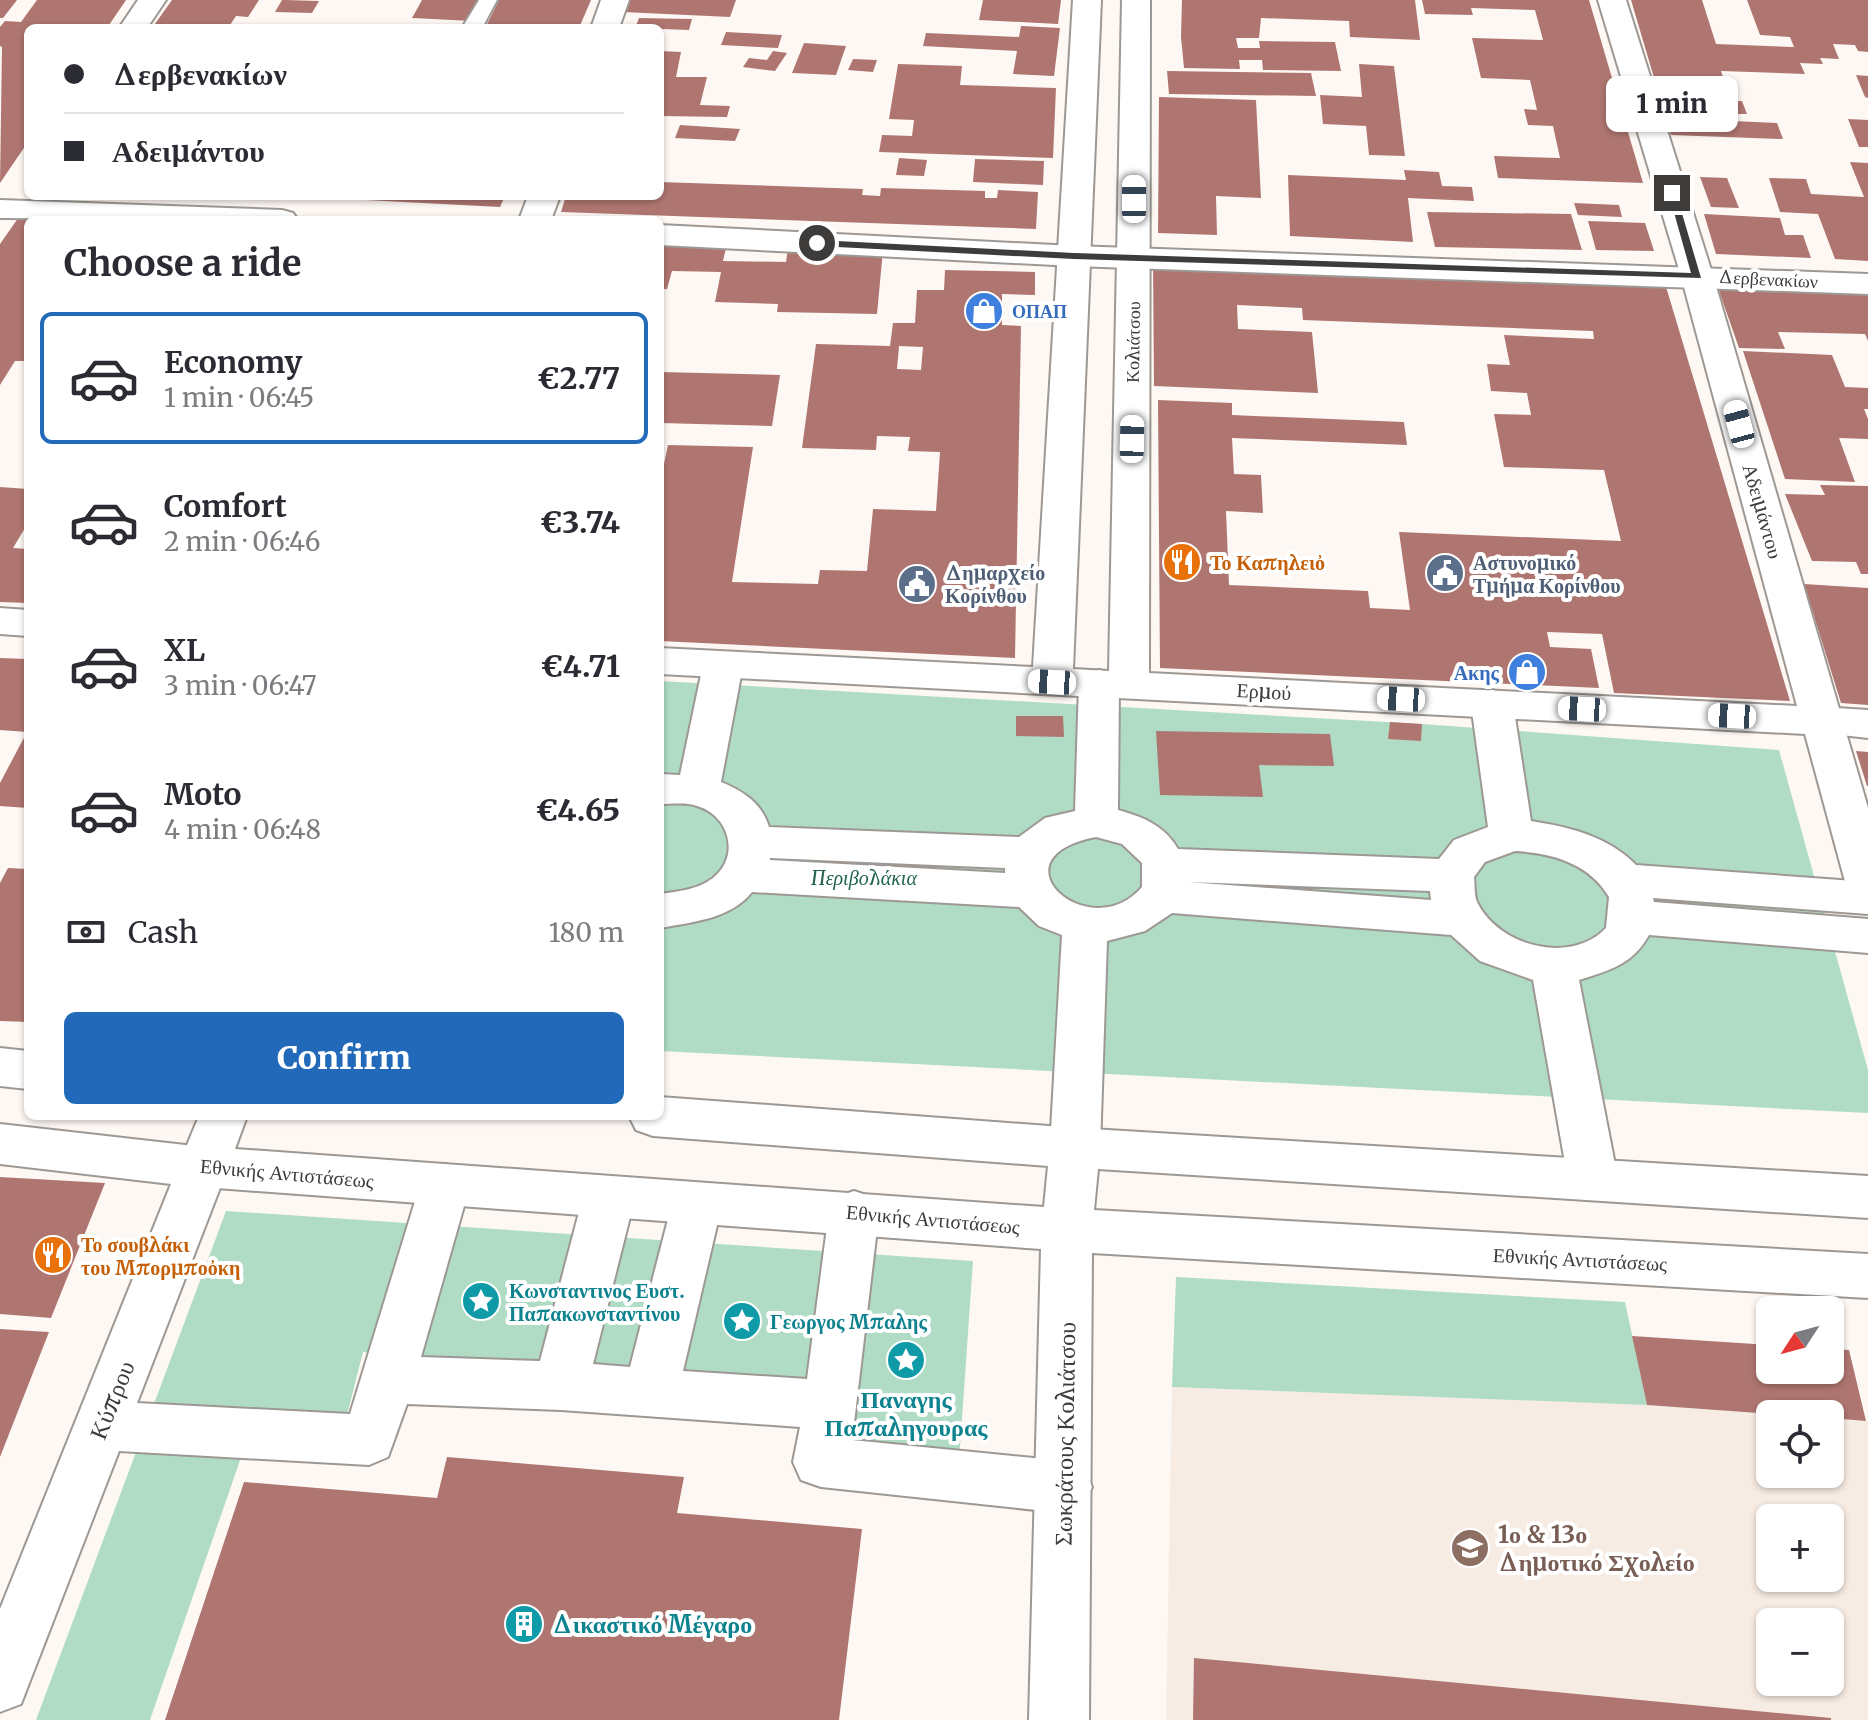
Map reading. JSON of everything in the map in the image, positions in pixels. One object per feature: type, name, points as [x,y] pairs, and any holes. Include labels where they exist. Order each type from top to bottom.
[{"type":"street","points":[[136,24],[152,0]]},
{"type":"street","points":[[606,24],[615,0]]},
{"type":"street","points":[[1052,682],[1087,0]]},
{"type":"street","name":"Κολιάτσου","points":[[1096,822],[1114,684],[1134,256],[1136,0]]},
{"type":"street","name":"Αδειμάντου","points":[[1612,0],[1697,276],[1868,885]]},
{"type":"street","points":[[3,215],[24,188]]},
{"type":"street","points":[[3,215],[59,216]]},
{"type":"street","name":"Δερβενακίων","points":[[664,235],[1074,256],[1868,284]]},
{"type":"street","points":[[0,621],[24,623]]},
{"type":"street","name":"Ερμού","points":[[664,661],[1868,724]]},
{"type":"street","points":[[666,922],[727,892],[748,859],[749,824],[738,809],[720,798],[679,790],[723,665]]},
{"type":"street","points":[[1492,704],[1511,835]]},
{"type":"street","points":[[1096,822],[1119,825],[1140,834],[1156,847],[1163,880],[1149,910],[1131,920],[1109,925],[1085,924],[1062,918],[1043,906],[1029,872],[1039,839],[1074,823],[1096,822]]},
{"type":"street","points":[[1511,835],[1536,835],[1586,850],[1627,898],[1628,933],[1616,947],[1600,957],[1578,964],[1554,966],[1526,962],[1499,952],[1477,937],[1461,919],[1451,897],[1452,876],[1460,861],[1472,849],[1511,835]]},
{"type":"street","points":[[748,859],[1029,872]]},
{"type":"street","points":[[1163,880],[1452,876]]},
{"type":"street","points":[[1163,880],[1461,919]]},
{"type":"street","points":[[1627,898],[1868,898]]},
{"type":"street","points":[[1627,898],[1868,936]]},
{"type":"street","name":"Σωκράτους Κολιάτσου","points":[[1059,1720],[1067,1230],[1075,1148],[1085,924]]},
{"type":"street","points":[[1554,966],[1564,1035],[1593,1180]]},
{"type":"street","points":[[0,1067],[24,1070]]},
{"type":"street","points":[[664,1117],[1075,1148],[1868,1197]]},
{"type":"street","name":"Κύπρου","points":[[0,1683],[221,1120]]},
{"type":"street","name":"Εθνικής Αντιστάσεως","points":[[0,1144],[203,1167],[697,1204],[854,1212],[1067,1230],[1868,1276]]},
{"type":"street","points":[[101,1426],[369,1440],[445,1185]]},
{"type":"street","points":[[561,1386],[610,1197]]},
{"type":"street","points":[[650,1394],[697,1204]]},
{"type":"street","points":[[854,1212],[831,1405],[821,1462],[1064,1487]]},
{"type":"street","points":[[388,1380],[561,1386],[831,1405]]},
{"type":"lane","points":[[474,24],[488,0]]},
{"type":"shaded area","name":"1ο & 13ο Δημοτικό Σχολείο","points":[[1172,1387],[1647,1405],[1756,1413],[1756,1488],[1844,1488],[1844,1419],[1868,1421],[1868,1720],[1166,1720]]},
{"type":"green space","name":"Περιβολάκια","points":[[664,681],[1422,724],[1779,750],[1868,1070],[1868,1113],[664,1051]]},
{"type":"green space","points":[[226,1211],[973,1261],[959,1462],[845,1452],[858,1387],[363,1352],[344,1427],[254,1420],[150,1720],[36,1720]]},
{"type":"green space","points":[[1176,1277],[1625,1302],[1647,1405],[1172,1387]]},
{"type":"building","points":[[0,0],[17,0],[3,18],[0,18]]},
{"type":"building","points":[[37,0],[126,0],[110,24],[24,24],[24,148],[0,183],[0,27],[5,21],[21,22]]},
{"type":"building","points":[[172,0],[259,0],[248,17],[236,16],[231,24],[155,24]]},
{"type":"building","points":[[282,0],[319,1],[312,13],[275,12]]},
{"type":"building","points":[[422,0],[482,0],[472,21],[412,18]]},
{"type":"building","points":[[499,0],[591,0],[581,24],[487,24]]},
{"type":"building","points":[[628,0],[736,0],[730,17],[623,12]]},
{"type":"building","points":[[983,0],[1061,0],[1058,24],[979,20]]},
{"type":"building","points":[[1182,0],[1415,0],[1420,40],[1350,37],[1349,21],[1261,18],[1259,38],[1236,38],[1238,48],[1260,48],[1259,41],[1335,42],[1341,71],[1263,70],[1262,60],[1239,60],[1240,69],[1184,68]]},
{"type":"building","points":[[1422,0],[1589,0],[1643,183],[1498,178],[1494,156],[1560,158],[1553,126],[1528,125],[1524,109],[1537,110],[1530,80],[1481,78],[1472,38],[1543,40],[1535,10],[1471,8],[1473,15],[1425,14]]},
{"type":"building","points":[[1631,0],[1702,0],[1716,44],[1794,47],[1790,37],[1760,35],[1747,0],[1868,0],[1868,52],[1858,51],[1855,45],[1833,44],[1839,59],[1820,58],[1823,64],[1800,63],[1805,74],[1721,71],[1731,101],[1742,101],[1747,114],[1731,114],[1733,121],[1777,123],[1783,139],[1671,135]]},
{"type":"building","points":[[639,18],[692,19],[689,30],[664,29],[664,24],[637,24]]},
{"type":"building","points":[[1021,26],[1060,28],[1054,76],[1013,74],[1017,51],[923,46],[926,33],[1019,37]]},
{"type":"building","points":[[726,32],[782,35],[778,48],[721,45]]},
{"type":"building","points":[[804,43],[846,46],[836,75],[792,73]]},
{"type":"building","points":[[664,51],[681,52],[676,77],[707,77],[700,105],[730,106],[727,117],[664,116]]},
{"type":"building","points":[[773,51],[787,53],[775,71],[743,67],[749,58],[767,60]]},
{"type":"building","points":[[853,59],[877,60],[873,72],[848,70]]},
{"type":"building","points":[[898,64],[962,66],[960,85],[1056,88],[1053,158],[879,152],[882,135],[912,136],[914,120],[889,119]]},
{"type":"building","points":[[1359,64],[1394,66],[1405,156],[1369,155],[1366,126],[1323,124],[1320,95],[1362,97]]},
{"type":"building","points":[[1167,71],[1311,73],[1316,96],[1169,94]]},
{"type":"building","points":[[1856,75],[1868,76],[1868,98],[1865,97]]},
{"type":"building","points":[[1159,97],[1256,100],[1261,198],[1216,196],[1217,235],[1158,233]]},
{"type":"building","points":[[1848,119],[1868,120],[1868,147],[1859,147]]},
{"type":"building","points":[[680,125],[740,129],[735,141],[675,138]]},
{"type":"building","points":[[899,158],[927,160],[924,176],[896,175]]},
{"type":"building","points":[[975,159],[1044,161],[1043,185],[973,182]]},
{"type":"building","points":[[1850,162],[1868,163],[1868,261],[1835,259],[1818,214],[1780,212],[1769,178],[1806,179],[1811,194],[1864,197]]},
{"type":"building","points":[[1404,170],[1439,172],[1442,186],[1472,187],[1474,201],[1408,198],[1413,242],[1290,236],[1288,175],[1406,180]]},
{"type":"building","points":[[1700,177],[1727,178],[1739,208],[1711,207]]},
{"type":"building","points":[[664,182],[863,189],[862,195],[880,196],[881,188],[985,191],[985,198],[997,198],[998,190],[1038,192],[1036,229],[561,212],[565,200],[664,200]]},
{"type":"building","points":[[365,200],[503,200],[500,207]]},
{"type":"building","points":[[1574,203],[1619,205],[1622,217],[1578,215]]},
{"type":"building","points":[[1427,212],[1571,214],[1582,250],[1435,247]]},
{"type":"building","points":[[21,214],[64,216],[24,216],[24,361],[15,361],[0,385],[0,244]]},
{"type":"building","points":[[1704,214],[1780,218],[1785,235],[1803,235],[1811,258],[1716,254]]},
{"type":"building","points":[[1588,221],[1645,223],[1654,251],[1596,250]]},
{"type":"building","points":[[664,242],[727,244],[723,261],[786,262],[788,248],[883,250],[877,314],[777,312],[778,304],[715,302],[721,272],[672,271],[667,289],[664,289]]},
{"type":"building","points":[[1153,261],[1664,280],[1790,701],[1614,693],[1602,634],[1547,632],[1550,647],[1591,649],[1599,688],[1160,668],[1158,400],[1232,403],[1232,415],[1404,422],[1407,445],[1232,438],[1234,474],[1261,475],[1263,513],[1226,511],[1229,585],[1368,591],[1370,608],[1410,610],[1399,532],[1621,541],[1604,470],[1504,467],[1494,414],[1531,415],[1527,393],[1491,391],[1487,364],[1510,365],[1504,335],[1594,339],[1593,331],[1303,320],[1302,308],[1237,305],[1238,329],[1312,332],[1318,393],[1154,386]]},
{"type":"building","points":[[945,270],[1035,272],[1035,295],[1002,294],[1002,325],[1021,326],[1015,658],[664,641],[664,464],[668,445],[753,447],[732,582],[818,584],[820,570],[867,571],[873,509],[936,511],[940,452],[908,451],[910,437],[877,436],[876,450],[802,448],[816,344],[890,346],[893,323],[915,323],[917,290],[944,290]],"holes":[[[899,346],[923,347],[921,370],[897,369]]]},
{"type":"building","points":[[1718,288],[1868,293],[1868,341],[1865,334],[1778,332],[1785,349],[1739,348]]},
{"type":"building","points":[[1743,351],[1832,355],[1845,387],[1868,388],[1868,409],[1864,409],[1868,419],[1868,439],[1839,438],[1855,482],[1785,479]]},
{"type":"building","points":[[664,372],[780,375],[772,426],[664,423]]},
{"type":"building","points":[[1820,485],[1868,486],[1868,574],[1861,574],[1856,562],[1812,561],[1785,494],[1825,495]]},
{"type":"building","points":[[0,487],[24,489],[24,530],[13,548],[24,549],[24,603],[0,602]]},
{"type":"building","points":[[1804,584],[1868,588],[1868,705],[1841,703]]},
{"type":"building","points":[[0,658],[24,659],[24,732],[0,730]]},
{"type":"building","points":[[1016,716],[1063,716],[1064,737],[1016,736]]},
{"type":"building","points":[[1390,722],[1422,724],[1421,741],[1388,739]]},
{"type":"building","points":[[1156,731],[1330,734],[1334,766],[1259,765],[1263,797],[1160,795]]},
{"type":"building","points":[[24,738],[24,808],[0,806],[0,783]]},
{"type":"building","points":[[1856,751],[1868,752],[1868,786],[1867,786]]},
{"type":"building","points":[[8,868],[24,869],[24,1022],[0,1021],[0,883]]},
{"type":"building","points":[[0,1177],[105,1183],[51,1318],[0,1314]]},
{"type":"building","points":[[0,1329],[49,1332],[0,1457]]},
{"type":"building","points":[[1632,1336],[1756,1344],[1756,1384],[1844,1384],[1844,1350],[1849,1350],[1866,1421],[1844,1419],[1844,1400],[1756,1400],[1756,1413],[1647,1405]]},
{"type":"building","name":"Δικαστικό Μέγαρο","points":[[447,1457],[684,1477],[677,1513],[862,1529],[839,1720],[165,1720],[244,1482],[437,1498]]},
{"type":"building","points":[[1194,1658],[1831,1718],[1831,1720],[1193,1720]]},
{"type":"place","name":"ΟΠΑΠ","points":[[984,311]]},
{"type":"place","name":"Το Καπηλειὀ","points":[[1182,562]]},
{"type":"place","name":"Αστυνομικό Τμήμα Κορίνθου","points":[[1445,573]]},
{"type":"place","name":"Δημαρχείο Κορίνθου","points":[[917,584]]},
{"type":"place","name":"Ακης","points":[[1527,672]]},
{"type":"place","name":"Το σουβλάκι του Μπορμποὀκη","points":[[53,1255]]},
{"type":"place","name":"Κωνσταντινος Ευστ. Παπακωνσταντίνου","points":[[481,1301]]},
{"type":"place","name":"Γεωργος Μπαλης","points":[[742,1321]]},
{"type":"place","name":"Παναγης Παπαληγουρας","points":[[906,1360]]},
{"type":"place","name":"1ο & 13ο Δημοτικό Σχολείο","points":[[1470,1548]]},
{"type":"place","name":"Δικαστικό Μέγαρο","points":[[524,1624]]},
{"type":"route","points":[[817,243],[1074,256],[1697,276],[1672,193]]}]
